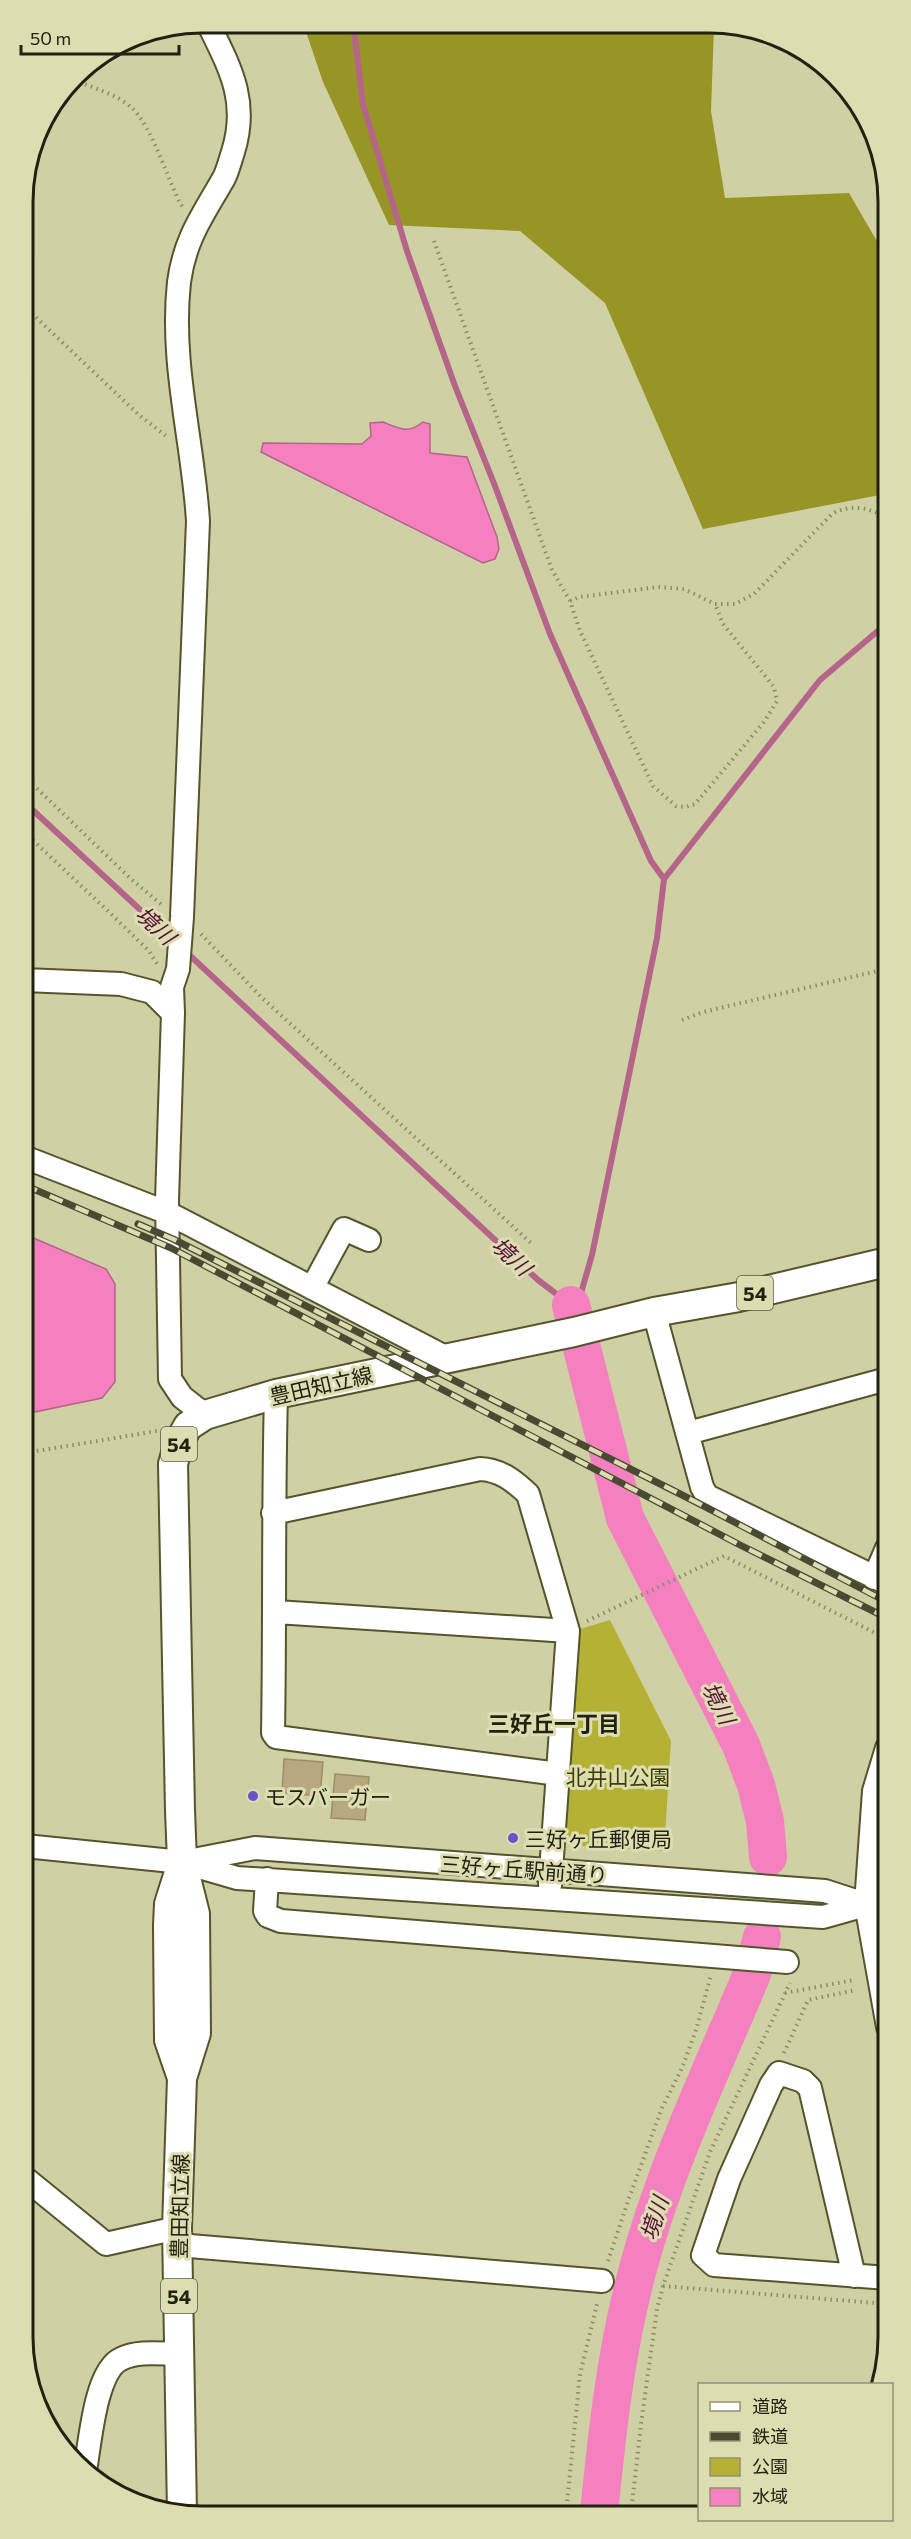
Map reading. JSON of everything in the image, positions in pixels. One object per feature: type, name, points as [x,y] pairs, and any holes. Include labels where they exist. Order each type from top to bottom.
[{"type":"main road","name":"豊田知立線","points":[[182,2505],[181,2354],[177,2236],[182,2078],[169,2040],[168,1925],[169,1904],[182,1862],[173,1464],[179,1442],[197,1421],[276,1394],[574,1332],[654,1312],[739,1297],[878,1264]]},
{"type":"street","points":[[197,1421],[170,1379],[168,1213],[173,1013],[181,924],[198,521],[195,473],[187,440],[178,370],[179,292],[188,240],[225,175],[239,131],[239,103],[231,70],[213,33]]},
{"type":"street","points":[[33,980],[121,984],[152,992],[173,1013]]},
{"type":"street","points":[[33,1160],[168,1213],[447,1358]]},
{"type":"street","points":[[312,1288],[344,1229],[369,1240]]},
{"type":"street","points":[[654,1312],[702,1487],[707,1496],[878,1580]]},
{"type":"street","points":[[688,1433],[878,1381]]},
{"type":"street","points":[[276,1394],[273,1514],[276,1611],[273,1733],[276,1737],[558,1774]]},
{"type":"street","points":[[273,1514],[480,1469],[495,1470],[528,1494],[568,1631],[549,1898]]},
{"type":"street","points":[[276,1611],[568,1631]]},
{"type":"street","points":[[878,1778],[874,1791],[878,1866]]},
{"type":"street","points":[[33,1847],[182,1862],[237,1878],[823,1917],[878,1904]]},
{"type":"street","name":"三好ヶ丘駅前通り","points":[[182,1862],[255,1848],[825,1891],[878,1904]]},
{"type":"street","points":[[267,1879],[266,1911],[268,1916],[281,1921],[787,1962]]},
{"type":"street","points":[[854,2276],[810,2088],[803,2081],[779,2073],[771,2085],[729,2179],[703,2255],[714,2265],[854,2276],[878,2277]]},
{"type":"street","points":[[33,2186],[106,2244],[177,2236],[602,2281]]},
{"type":"street","points":[[87,2461],[100,2392],[110,2367],[117,2360],[133,2355],[181,2354]]},
{"type":"path","points":[[81,83],[112,95],[131,107],[147,125],[180,203],[197,222]]},
{"type":"path","points":[[434,241],[552,570],[570,601],[580,631],[653,786],[676,806],[686,807],[695,804],[772,713],[777,701],[774,687],[723,624],[715,604]]},
{"type":"path","points":[[33,314],[153,427],[173,440],[187,440]]},
{"type":"path","points":[[570,601],[579,597],[657,587],[684,589],[715,604],[735,604],[754,594],[832,514],[843,507],[856,507],[878,515]]},
{"type":"path","points":[[33,785],[157,902],[531,1243]]},
{"type":"path","points":[[33,841],[175,978]]},
{"type":"path","points":[[682,1020],[703,1012],[878,971]]},
{"type":"path","points":[[33,1452],[197,1421]]},
{"type":"path","points":[[605,1612],[724,1556],[878,1634]]},
{"type":"path","points":[[567,2506],[580,2374],[602,2281],[628,2198],[696,2030],[715,1955]]},
{"type":"path","points":[[784,1993],[854,1980]]},
{"type":"path","points":[[779,2073],[779,2063],[808,2000],[856,1990]]},
{"type":"path","points":[[663,2286],[878,2303]]},
{"type":"green space","name":"北井山公園","points":[[610,1620],[671,1741],[664,1851],[583,1846],[563,1833],[577,1630]]},
{"type":"shaded area","points":[[306,33],[714,33],[711,111],[725,198],[849,193],[878,243],[878,495],[703,529],[605,303],[520,231],[389,225],[323,82]]},
{"type":"water","points":[[383,422],[404,429],[413,428],[423,422],[430,424],[430,453],[467,457],[497,537],[499,549],[495,559],[483,563],[261,452],[263,443],[362,444],[371,436],[370,423]]},
{"type":"water","points":[[33,1238],[106,1269],[115,1284],[115,1382],[102,1398],[33,1412]]},
{"type":"building","points":[[284,1759],[323,1762],[320,1796],[282,1793]]},
{"type":"building","points":[[335,1774],[369,1777],[365,1820],[331,1818]]},
{"type":"waterway","points":[[354,33],[363,104],[407,251],[455,386],[550,634],[651,861],[664,879]]},
{"type":"waterway","points":[[185,951],[538,1280],[571,1305],[581,1293],[592,1255],[657,938],[664,879],[820,680],[878,631]]},
{"type":"waterway","name":"境川","points":[[33,810],[175,942]]},
{"type":"waterway","name":"境川","points":[[571,1305],[625,1518],[741,1745],[756,1785],[765,1821],[768,1857]]},
{"type":"waterway","name":"境川","points":[[600,2506],[617,2367],[628,2309],[646,2241],[688,2125],[752,1974],[762,1937]]},
{"type":"railway","points":[[33,1189],[171,1248],[742,1546],[878,1614]]},
{"type":"railway","points":[[138,1224],[173,1239],[698,1503],[878,1597]]},
{"type":"place","name":"モスバーガー","points":[[253,1796]]},
{"type":"place","name":"三好ヶ丘郵便局","points":[[513,1838]]},
{"type":"district","name":"三好丘一丁目","points":[[554,1723]]}]
